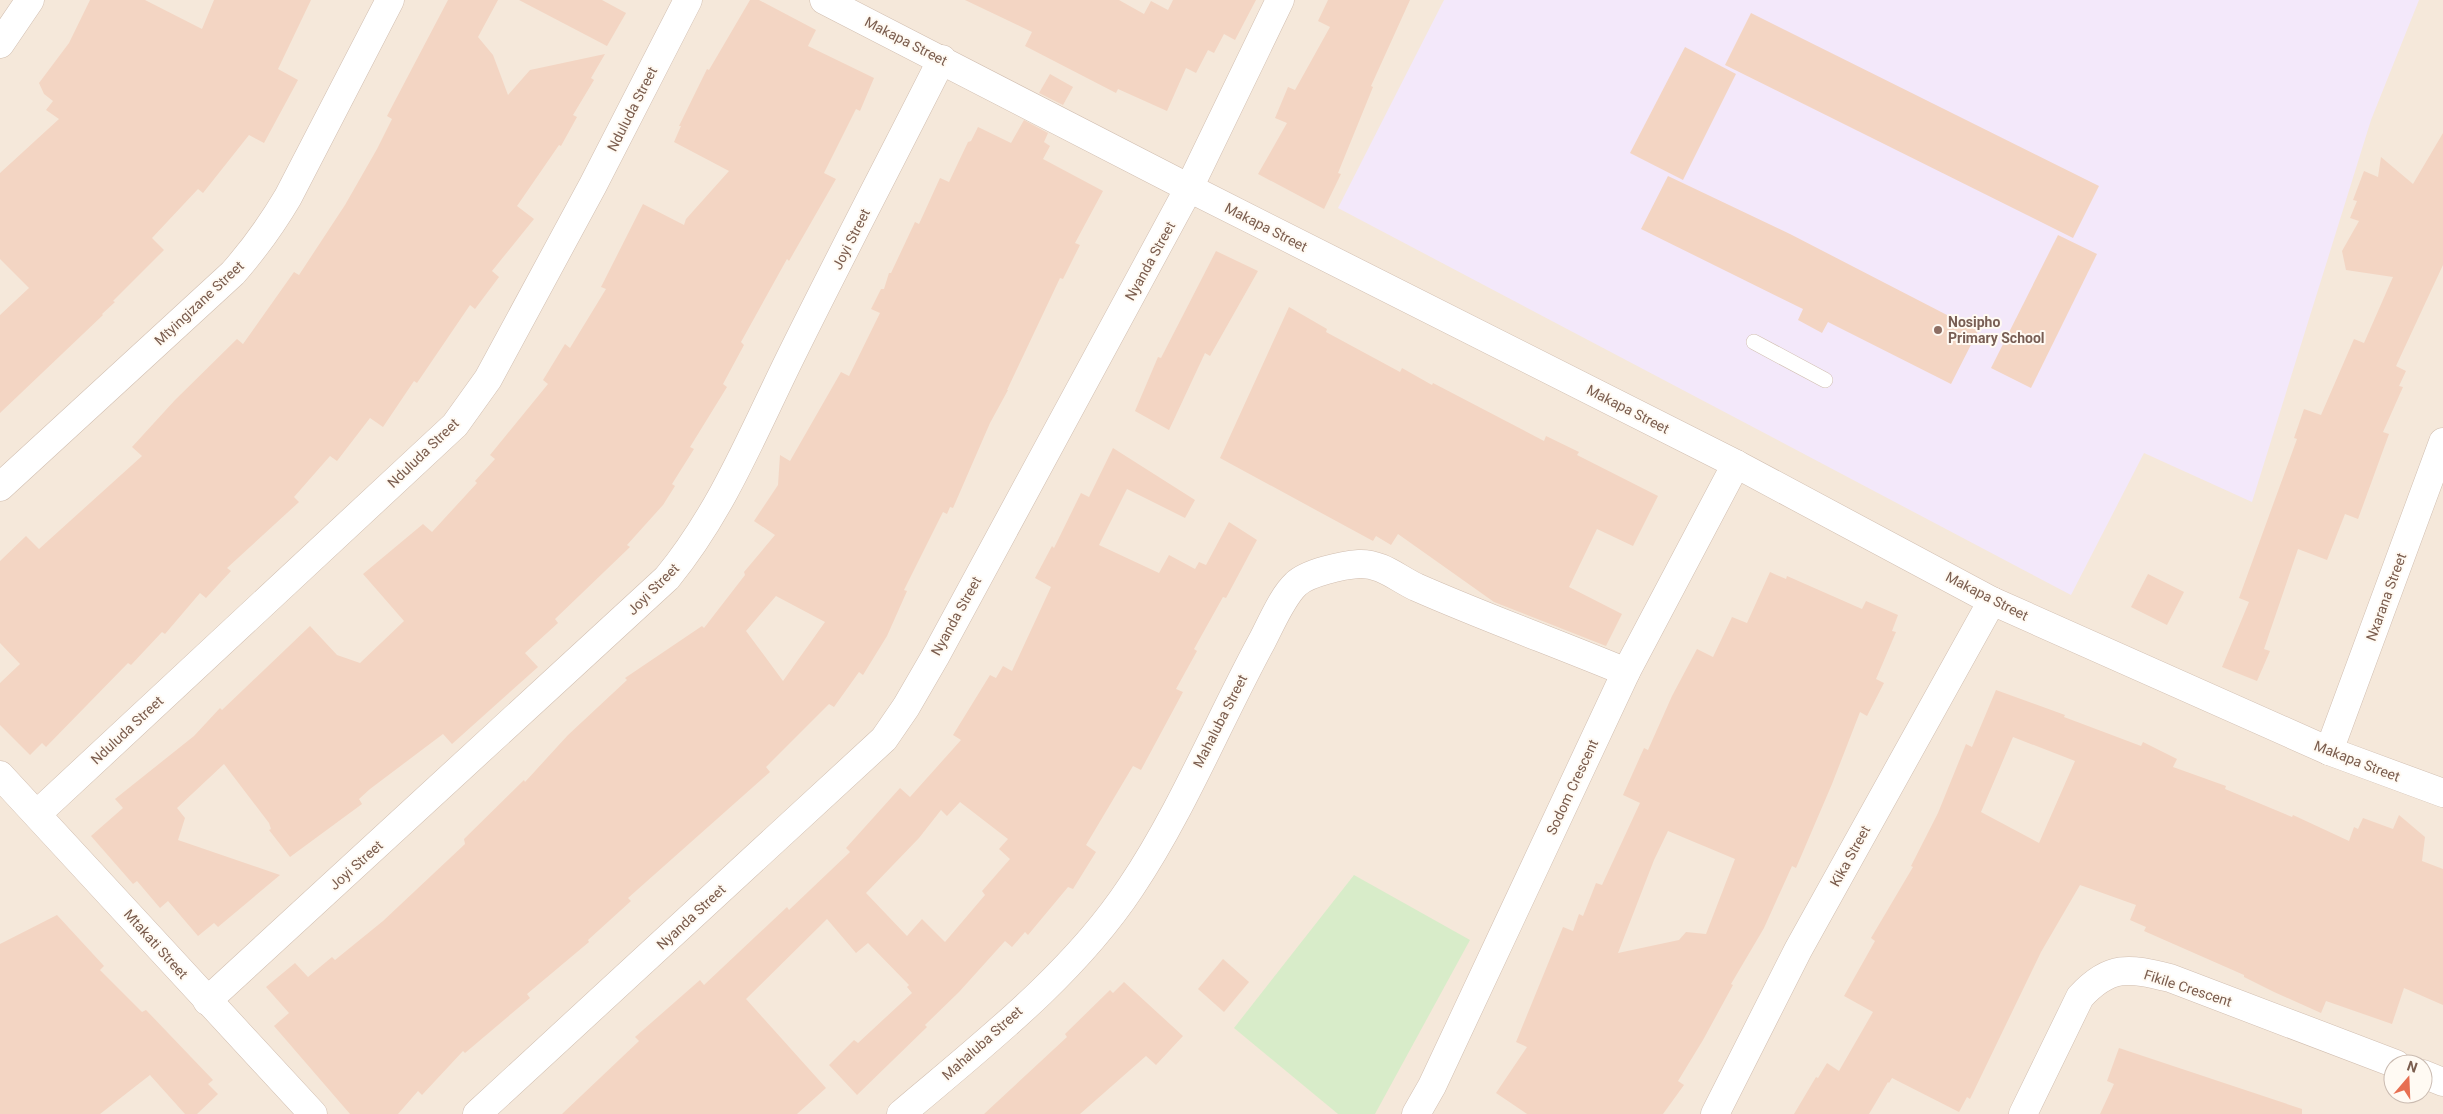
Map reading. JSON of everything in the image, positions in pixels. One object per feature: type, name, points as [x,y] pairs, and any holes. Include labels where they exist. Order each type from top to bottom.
[{"type":"street","points":[[0,44],[30,0]]},
{"type":"street","name":"Mtyingizane Street","points":[[0,487],[233,273],[250,253],[271,225],[288,197],[390,0]]},
{"type":"street","name":"Nduluda Street","points":[[37,814],[455,425],[488,379],[593,185],[688,0]]},
{"type":"street","name":"Makapa Street","points":[[824,0],[1189,188],[1736,464],[1992,601],[2329,751],[2443,793]]},
{"type":"street","name":"Nyanda Street","points":[[477,1114],[884,739],[906,707],[935,656],[1189,188],[1280,0]]},
{"type":"street","name":"Joyi Street","points":[[208,1001],[667,578],[688,553],[727,488],[816,305],[942,60]]},
{"type":"street","name":"Nxarana Street","points":[[2329,751],[2443,442]]},
{"type":"street","name":"Sodom Crescent","points":[[1416,1114],[1432,1086],[1626,672],[1736,464]]},
{"type":"street","name":"Mahaluba Street","points":[[901,1114],[1047,985],[1097,934],[1131,887],[1158,842],[1256,651],[1288,593],[1298,582],[1347,566],[1362,564],[1378,566],[1414,586],[1626,672]]},
{"type":"street","name":"Kika Street","points":[[1715,1114],[1798,950],[1992,601]]},
{"type":"street","name":"Mtakati Street","points":[[0,775],[313,1114]]},
{"type":"street","name":"Fikile Crescent","points":[[2023,1114],[2080,997],[2093,983],[2107,974],[2121,970],[2145,972],[2170,978],[2383,1059]]},
{"type":"lane","points":[[1754,342],[1826,380]]},
{"type":"shaded area","points":[[0,0],[2443,0],[2443,1114],[0,1114]]},
{"type":"shaded area","name":"Nosipho Primary School","points":[[1444,0],[2419,0],[2371,120],[2252,502],[2144,453],[2071,595],[1338,208]]},
{"type":"green space","points":[[1354,875],[1470,940],[1375,1114],[1338,1114],[1234,1028]]},
{"type":"building","points":[[90,0],[145,0],[202,29],[214,0],[311,0],[278,69],[298,80],[264,143],[249,135],[203,193],[198,189],[152,238],[164,250],[113,301],[115,302],[103,315],[0,413],[0,315],[29,288],[0,259],[0,173],[59,119],[46,110],[53,101],[44,94],[39,83],[69,43]]},
{"type":"building","points":[[448,0],[498,0],[478,37],[493,55],[508,95],[530,70],[605,54],[591,78],[594,80],[573,115],[577,117],[561,146],[559,145],[517,206],[534,219],[492,271],[499,277],[475,309],[470,305],[417,383],[414,381],[383,427],[370,418],[337,461],[330,456],[294,497],[299,502],[227,568],[231,571],[206,598],[200,593],[165,634],[162,632],[131,665],[128,663],[46,747],[42,743],[30,755],[0,725],[0,683],[20,664],[0,643],[0,561],[26,536],[39,549],[142,456],[132,447],[175,400],[237,339],[243,344],[294,272],[299,275],[345,205],[377,149],[392,119],[387,116]]},
{"type":"building","points":[[519,0],[602,0],[626,13],[607,46]]},
{"type":"building","points":[[750,0],[759,0],[816,30],[808,46],[874,78],[860,111],[856,109],[824,173],[836,179],[789,261],[787,259],[741,342],[744,345],[723,384],[727,387],[690,447],[694,449],[672,484],[675,486],[663,505],[627,545],[630,547],[555,619],[558,623],[525,653],[538,667],[452,744],[443,734],[370,789],[359,799],[362,804],[290,857],[269,830],[271,829],[269,823],[224,764],[177,808],[185,818],[178,840],[280,875],[218,927],[214,923],[198,936],[168,901],[160,908],[137,881],[133,884],[91,836],[123,808],[115,799],[194,736],[220,708],[222,710],[310,626],[337,655],[360,663],[404,621],[363,574],[423,524],[432,532],[477,483],[475,481],[495,459],[490,455],[548,384],[543,380],[565,344],[570,348],[606,289],[601,287],[643,204],[684,225],[686,219],[729,171],[674,142],[681,126],[679,126],[707,69],[709,70]]},
{"type":"building","points":[[965,0],[1119,0],[1144,14],[1151,1],[1168,10],[1173,0],[1256,0],[1235,40],[1224,34],[1214,53],[1208,50],[1196,73],[1186,68],[1167,111],[1118,89],[1116,93],[1025,46],[1032,32]]},
{"type":"building","points":[[1328,0],[1410,0],[1371,86],[1373,87],[1338,173],[1341,174],[1324,209],[1258,174],[1287,123],[1275,118],[1288,87],[1295,90],[1330,27],[1318,21]]},
{"type":"building","points":[[1751,13],[2099,186],[2073,238],[1725,65]]},
{"type":"building","points":[[1685,47],[1736,74],[1683,180],[1630,153]]},
{"type":"building","points":[[1050,74],[1073,87],[1063,105],[1039,93]]},
{"type":"building","points":[[1024,120],[1048,133],[1044,142],[1050,146],[1043,159],[1103,191],[1075,243],[1080,245],[1063,279],[1060,278],[1008,390],[990,423],[953,508],[950,507],[947,514],[943,512],[904,590],[907,591],[887,636],[863,675],[859,672],[834,707],[829,704],[766,767],[770,772],[628,898],[631,901],[588,940],[589,942],[527,994],[530,998],[465,1053],[463,1051],[422,1095],[418,1091],[398,1114],[350,1114],[274,1026],[289,1013],[266,987],[295,963],[308,977],[332,957],[335,960],[383,921],[465,844],[464,839],[524,780],[525,782],[568,735],[627,680],[625,678],[702,626],[704,628],[745,575],[744,572],[775,535],[754,521],[778,485],[780,455],[790,461],[841,372],[849,376],[880,313],[871,309],[881,289],[884,289],[889,273],[891,273],[915,222],[919,224],[940,178],[949,182],[968,142],[971,141],[978,127],[1011,143]],"holes":[[[776,596],[825,622],[783,681],[746,631]]]},
{"type":"building","points":[[2443,133],[2443,265],[2396,366],[2406,371],[2399,386],[2403,387],[2383,432],[2389,434],[2358,519],[2345,514],[2327,560],[2298,549],[2264,649],[2270,651],[2257,681],[2222,667],[2249,602],[2239,598],[2297,439],[2294,438],[2304,409],[2321,415],[2354,339],[2364,343],[2393,277],[2346,270],[2342,251],[2359,221],[2350,218],[2357,201],[2353,200],[2364,171],[2378,177],[2381,157],[2413,184]]},
{"type":"building","points":[[1668,176],[1790,234],[1978,331],[1951,384],[1828,322],[1822,333],[1798,320],[1803,309],[1641,229]]},
{"type":"building","points":[[2058,235],[2097,254],[2031,388],[1991,368]]},
{"type":"building","points":[[1216,251],[1258,271],[1210,356],[1205,353],[1169,430],[1135,411],[1158,357],[1161,358]]},
{"type":"building","points":[[1289,307],[1327,329],[1326,332],[1400,372],[1402,368],[1544,441],[1546,436],[1579,452],[1577,455],[1658,496],[1633,546],[1597,529],[1569,587],[1622,614],[1606,646],[1494,602],[1398,534],[1391,545],[1376,536],[1373,541],[1220,458]]},
{"type":"building","points":[[1113,448],[1195,500],[1185,518],[1127,489],[1099,545],[1159,573],[1169,555],[1195,569],[1199,562],[1206,565],[1229,522],[1257,540],[1226,598],[1223,597],[1194,649],[1197,651],[1176,689],[1183,692],[1141,770],[1133,766],[1086,845],[1096,852],[1073,889],[1068,887],[1028,935],[1025,932],[1012,947],[1005,941],[959,992],[925,1025],[927,1027],[857,1095],[829,1065],[854,1040],[858,1043],[912,993],[907,987],[909,985],[868,943],[856,953],[827,919],[746,999],[826,1088],[797,1114],[562,1114],[639,1041],[635,1037],[700,980],[704,985],[787,907],[789,910],[850,852],[846,848],[900,788],[910,797],[961,740],[953,735],[990,675],[996,678],[1003,666],[1012,671],[1051,587],[1035,578],[1052,546],[1054,548],[1081,493],[1089,497]],"holes":[[[960,802],[1008,839],[999,849],[1010,859],[982,891],[985,895],[945,942],[922,919],[907,936],[866,893],[919,838],[941,810],[947,816]]]},
{"type":"building","points":[[1770,572],[1786,579],[1787,576],[1862,609],[1866,601],[1898,615],[1892,631],[1896,632],[1876,679],[1884,683],[1867,716],[1860,712],[1796,868],[1792,866],[1764,928],[1731,984],[1733,985],[1703,1040],[1678,1081],[1684,1085],[1663,1114],[1527,1114],[1496,1093],[1527,1047],[1516,1042],[1563,927],[1573,931],[1579,914],[1583,916],[1596,883],[1602,885],[1640,803],[1623,795],[1644,748],[1648,750],[1672,696],[1697,649],[1713,657],[1732,617],[1747,623]],"holes":[[[1668,831],[1735,859],[1706,934],[1686,932],[1679,940],[1618,953],[1654,860]]]},
{"type":"building","points":[[2148,574],[2184,592],[2167,625],[2131,607]]},
{"type":"building","points":[[1996,690],[2065,715],[2064,717],[2141,746],[2143,742],[2177,759],[2173,767],[2226,786],[2225,789],[2292,817],[2293,815],[2349,841],[2354,827],[2358,829],[2363,818],[2393,829],[2399,815],[2425,837],[2422,861],[2443,869],[2443,1005],[2404,988],[2392,1024],[2326,1001],[2321,1013],[2274,992],[2244,977],[2244,975],[2144,931],[2146,927],[2130,920],[2136,905],[2080,885],[2041,952],[1970,1099],[1967,1097],[1959,1112],[1892,1078],[1869,1114],[1794,1114],[1816,1077],[1818,1078],[1827,1063],[1839,1071],[1873,1012],[1844,996],[1875,941],[1871,938],[1913,867],[1911,866],[1938,813],[1966,744],[1972,747]],"holes":[[[2013,737],[2075,761],[2039,843],[1981,812]]]},
{"type":"building","points":[[57,915],[104,966],[100,970],[142,1012],[146,1010],[213,1080],[208,1084],[218,1094],[197,1114],[185,1114],[150,1075],[100,1114],[0,1114],[0,944]]},
{"type":"building","points":[[1223,959],[1249,982],[1224,1012],[1198,989]]},
{"type":"building","points":[[1124,982],[1183,1036],[1156,1065],[1146,1056],[1080,1114],[984,1114],[1067,1037],[1065,1034],[1110,990],[1113,993]]},
{"type":"building","points":[[2119,1048],[2302,1109],[2302,1114],[2100,1114],[2114,1084],[2107,1081]]},
{"type":"place","name":"Nosipho Primary School","points":[[1938,330]]}]
